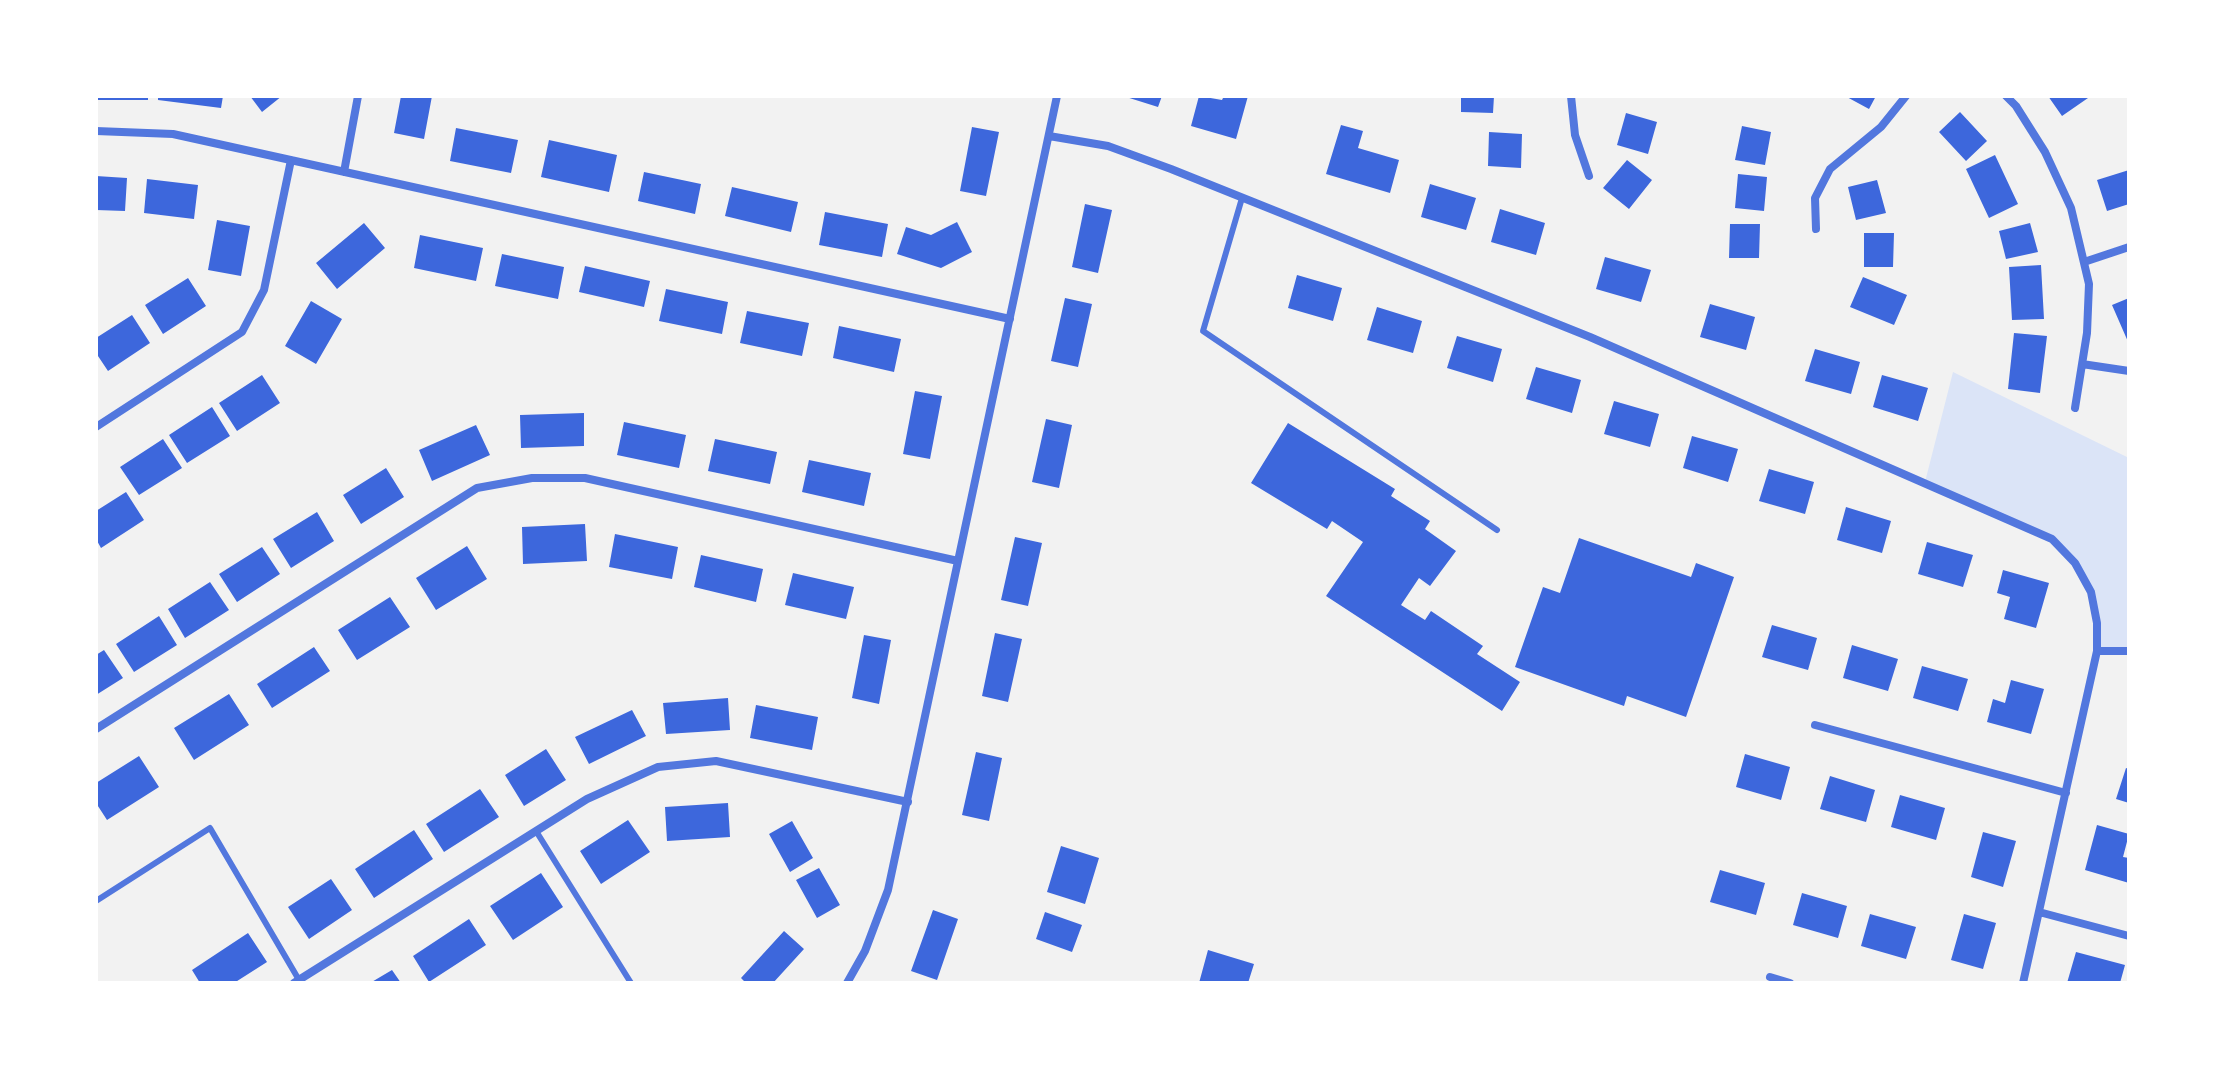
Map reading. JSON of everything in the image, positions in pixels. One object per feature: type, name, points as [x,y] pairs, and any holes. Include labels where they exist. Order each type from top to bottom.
[{"type":"street","points":[[344,172],[358,96]]},
{"type":"street","points":[[847,983],[865,951],[888,890],[1057,96]]},
{"type":"street","points":[[1571,96],[1575,135],[1589,176]]},
{"type":"street","points":[[1816,229],[1815,198],[1830,169],[1881,127],[1906,96]]},
{"type":"street","points":[[2006,96],[2016,106],[2045,152],[2071,208],[2089,284],[2087,333],[2075,408]]},
{"type":"street","points":[[96,131],[173,134],[1010,319]]},
{"type":"street","points":[[1049,136],[1108,146],[1590,337],[2052,539],[2075,563],[2091,592],[2097,623],[2097,651],[2023,983]]},
{"type":"street","points":[[96,427],[242,332],[264,290],[291,160]]},
{"type":"street","points":[[2084,262],[2129,247]]},
{"type":"street","points":[[2082,364],[2129,371]]},
{"type":"street","points":[[96,729],[477,488],[532,478],[585,478],[958,561]]},
{"type":"street","points":[[2097,651],[2129,651]]},
{"type":"street","points":[[1815,725],[2066,793]]},
{"type":"street","points":[[296,981],[587,799],[658,767],[716,761],[908,802]]},
{"type":"street","points":[[2039,912],[2129,936]]},
{"type":"street","points":[[1770,977],[1790,983]]},
{"type":"lane","points":[[1242,198],[1203,331],[1497,530]]},
{"type":"lane","points":[[96,901],[210,828],[296,981]]},
{"type":"lane","points":[[536,831],[630,982]]},
{"type":"shaded area","points":[[1953,372],[2129,458],[2129,654],[2097,651],[2091,592],[2075,563],[2052,539],[1925,482]]},
{"type":"building","points":[[96,96],[148,96],[148,100],[96,100]]},
{"type":"building","points":[[158,96],[223,96],[221,108],[158,100]]},
{"type":"building","points":[[250,96],[282,96],[262,112]]},
{"type":"building","points":[[401,96],[432,96],[424,139],[394,133]]},
{"type":"building","points":[[1123,96],[1162,96],[1158,107]]},
{"type":"building","points":[[1199,96],[1222,100],[1224,96],[1248,96],[1236,139],[1191,126]]},
{"type":"building","points":[[1461,96],[1494,96],[1493,113],[1461,112]]},
{"type":"building","points":[[1845,96],[1876,96],[1869,109]]},
{"type":"building","points":[[2048,96],[2086,96],[2088,98],[2062,116]]},
{"type":"building","points":[[1960,112],[1987,141],[1966,161],[1939,132]]},
{"type":"building","points":[[1626,113],[1657,122],[1648,154],[1617,145]]},
{"type":"building","points":[[1341,125],[1363,131],[1358,148],[1399,160],[1390,193],[1326,174]]},
{"type":"building","points":[[1742,126],[1771,132],[1765,165],[1735,160]]},
{"type":"building","points":[[972,127],[999,132],[986,196],[960,191]]},
{"type":"building","points":[[456,128],[518,140],[511,173],[450,161]]},
{"type":"building","points":[[1489,132],[1522,134],[1521,168],[1488,166]]},
{"type":"building","points":[[549,140],[617,155],[609,192],[541,177]]},
{"type":"building","points":[[1995,155],[2018,204],[1989,218],[1966,169]]},
{"type":"building","points":[[1627,160],[1652,180],[1629,209],[1603,188]]},
{"type":"building","points":[[2129,170],[2129,204],[2107,211],[2097,180]]},
{"type":"building","points":[[644,172],[701,184],[695,214],[638,201]]},
{"type":"building","points":[[1738,174],[1767,177],[1764,211],[1735,208]]},
{"type":"building","points":[[96,176],[127,178],[125,211],[96,210]]},
{"type":"building","points":[[147,179],[198,185],[194,219],[144,213]]},
{"type":"building","points":[[1877,180],[1886,213],[1856,220],[1848,187]]},
{"type":"building","points":[[1430,184],[1476,198],[1466,230],[1421,217]]},
{"type":"building","points":[[732,187],[798,202],[791,232],[725,216]]},
{"type":"building","points":[[1085,204],[1112,210],[1098,273],[1072,267]]},
{"type":"building","points":[[1500,209],[1545,223],[1536,255],[1491,242]]},
{"type":"building","points":[[825,212],[888,224],[882,257],[819,245]]},
{"type":"building","points":[[217,220],[250,226],[241,276],[208,270]]},
{"type":"building","points":[[957,222],[972,252],[941,268],[897,254],[906,227],[931,235]]},
{"type":"building","points":[[364,223],[385,248],[337,289],[316,263]]},
{"type":"building","points":[[2030,223],[2038,252],[2006,259],[1999,231]]},
{"type":"building","points":[[1730,224],[1760,224],[1759,258],[1729,258]]},
{"type":"building","points":[[1864,233],[1894,233],[1893,267],[1864,267]]},
{"type":"building","points":[[420,235],[483,248],[476,281],[414,268]]},
{"type":"building","points":[[502,254],[564,267],[558,299],[495,286]]},
{"type":"building","points":[[1605,257],[1651,270],[1641,302],[1596,289]]},
{"type":"building","points":[[2041,265],[2044,319],[2012,320],[2009,267]]},
{"type":"building","points":[[585,266],[650,281],[644,307],[579,292]]},
{"type":"building","points":[[1297,275],[1342,288],[1333,321],[1288,308]]},
{"type":"building","points":[[1863,277],[1907,295],[1894,325],[1850,307]]},
{"type":"building","points":[[188,278],[206,306],[163,334],[145,305]]},
{"type":"building","points":[[666,289],[728,302],[722,334],[659,321]]},
{"type":"building","points":[[1065,298],[1092,304],[1078,367],[1051,361]]},
{"type":"building","points":[[2129,298],[2129,344],[2112,305]]},
{"type":"building","points":[[311,301],[342,319],[316,364],[285,346]]},
{"type":"building","points":[[1710,304],[1755,317],[1746,350],[1700,337]]},
{"type":"building","points":[[1377,307],[1422,321],[1413,353],[1367,340]]},
{"type":"building","points":[[747,311],[809,323],[802,356],[740,343]]},
{"type":"building","points":[[132,315],[150,343],[108,371],[96,353],[96,338]]},
{"type":"building","points":[[839,326],[901,339],[894,372],[833,358]]},
{"type":"building","points":[[2014,333],[2047,336],[2040,393],[2008,389]]},
{"type":"building","points":[[1457,336],[1502,349],[1493,382],[1447,368]]},
{"type":"building","points":[[1815,349],[1860,362],[1851,394],[1805,381]]},
{"type":"building","points":[[1536,367],[1581,380],[1572,413],[1526,399]]},
{"type":"building","points":[[262,375],[280,403],[237,431],[219,403]]},
{"type":"building","points":[[1882,375],[1928,388],[1918,421],[1873,407]]},
{"type":"building","points":[[915,391],[942,396],[930,459],[903,454]]},
{"type":"building","points":[[1614,401],[1659,414],[1650,447],[1604,434]]},
{"type":"building","points":[[212,407],[230,436],[187,463],[169,435]]},
{"type":"building","points":[[584,413],[584,446],[521,448],[520,415]]},
{"type":"building","points":[[1046,419],[1072,425],[1059,488],[1032,482]]},
{"type":"building","points":[[624,422],[686,435],[679,468],[617,455]]},
{"type":"building","points":[[1288,423],[1395,489],[1391,496],[1430,521],[1425,529],[1456,551],[1430,586],[1419,578],[1401,605],[1425,620],[1431,611],[1483,646],[1477,654],[1520,682],[1502,711],[1326,596],[1363,542],[1332,521],[1327,529],[1251,483]]},
{"type":"building","points":[[476,425],[490,455],[432,481],[419,450]]},
{"type":"building","points":[[1692,436],[1738,449],[1728,482],[1683,468]]},
{"type":"building","points":[[163,439],[182,468],[139,495],[120,467]]},
{"type":"building","points":[[715,439],[777,452],[770,484],[708,471]]},
{"type":"building","points":[[809,460],[871,473],[864,506],[802,492]]},
{"type":"building","points":[[386,468],[404,497],[361,524],[343,495]]},
{"type":"building","points":[[1769,469],[1814,482],[1805,514],[1759,501]]},
{"type":"building","points":[[126,492],[144,520],[101,548],[96,539],[96,511]]},
{"type":"building","points":[[1846,507],[1891,521],[1882,553],[1837,540]]},
{"type":"building","points":[[317,512],[334,541],[291,568],[273,539]]},
{"type":"building","points":[[585,524],[587,561],[523,564],[522,527]]},
{"type":"building","points":[[615,534],[678,547],[672,579],[609,567]]},
{"type":"building","points":[[1015,537],[1042,543],[1028,606],[1001,600]]},
{"type":"building","points":[[1579,538],[1691,577],[1696,563],[1734,577],[1686,717],[1627,696],[1624,706],[1515,667],[1543,587],[1560,593]]},
{"type":"building","points":[[1927,542],[1973,555],[1963,587],[1918,574]]},
{"type":"building","points":[[467,546],[487,579],[436,610],[416,578]]},
{"type":"building","points":[[262,547],[280,574],[237,602],[219,574]]},
{"type":"building","points":[[701,555],[763,569],[756,602],[694,587]]},
{"type":"building","points":[[2003,570],[2049,583],[2036,628],[2004,619],[2010,597],[1997,593]]},
{"type":"building","points":[[793,573],[854,587],[846,619],[785,605]]},
{"type":"building","points":[[210,582],[229,610],[185,638],[168,609]]},
{"type":"building","points":[[390,597],[410,627],[357,660],[338,630]]},
{"type":"building","points":[[159,616],[177,645],[134,672],[116,644]]},
{"type":"building","points":[[1772,625],[1817,638],[1808,670],[1762,657]]},
{"type":"building","points":[[995,633],[1022,639],[1008,702],[982,696]]},
{"type":"building","points":[[864,635],[891,640],[879,704],[852,698]]},
{"type":"building","points":[[1852,645],[1898,659],[1888,691],[1843,678]]},
{"type":"building","points":[[314,647],[330,671],[272,708],[257,684]]},
{"type":"building","points":[[104,650],[123,678],[96,695],[96,655]]},
{"type":"building","points":[[1922,666],[1968,679],[1958,711],[1913,698]]},
{"type":"building","points":[[2011,680],[2044,689],[2031,734],[1987,722],[1993,699],[2005,703]]},
{"type":"building","points":[[229,694],[249,725],[194,760],[174,728]]},
{"type":"building","points":[[728,698],[730,730],[666,734],[663,703]]},
{"type":"building","points":[[756,705],[818,717],[812,750],[750,738]]},
{"type":"building","points":[[632,710],[646,736],[589,764],[575,737]]},
{"type":"building","points":[[546,749],[566,780],[524,806],[505,775]]},
{"type":"building","points":[[976,752],[1002,758],[989,821],[962,815]]},
{"type":"building","points":[[1745,754],[1790,767],[1781,800],[1736,787]]},
{"type":"building","points":[[139,756],[159,787],[107,820],[96,803],[96,783]]},
{"type":"building","points":[[2126,768],[2129,769],[2129,803],[2116,799]]},
{"type":"building","points":[[1830,776],[1875,790],[1866,822],[1820,809]]},
{"type":"building","points":[[480,789],[499,817],[444,852],[426,824]]},
{"type":"building","points":[[1900,795],[1945,808],[1936,840],[1891,827]]},
{"type":"building","points":[[728,803],[730,837],[667,841],[665,807]]},
{"type":"building","points":[[628,820],[650,852],[601,884],[580,851]]},
{"type":"building","points":[[792,821],[813,858],[790,872],[769,834]]},
{"type":"building","points":[[2097,825],[2129,834],[2123,857],[2129,858],[2129,883],[2085,870]]},
{"type":"building","points":[[414,830],[433,859],[374,898],[355,869]]},
{"type":"building","points":[[1983,832],[2016,841],[2003,887],[1971,877]]},
{"type":"building","points":[[1061,846],[1099,858],[1085,904],[1047,892]]},
{"type":"building","points":[[819,868],[840,905],[817,918],[796,880]]},
{"type":"building","points":[[1720,870],[1765,883],[1756,915],[1710,902]]},
{"type":"building","points":[[541,873],[563,907],[513,940],[490,906]]},
{"type":"building","points":[[331,879],[352,910],[309,939],[288,907]]},
{"type":"building","points":[[1802,893],[1847,906],[1838,938],[1793,925]]},
{"type":"building","points":[[933,910],[958,919],[937,980],[911,971]]},
{"type":"building","points":[[1045,912],[1082,925],[1072,952],[1036,939]]},
{"type":"building","points":[[1870,914],[1916,927],[1906,959],[1861,946]]},
{"type":"building","points":[[1964,914],[1996,923],[1983,969],[1951,960]]},
{"type":"building","points":[[469,919],[486,945],[429,982],[413,956]]},
{"type":"building","points":[[784,931],[804,949],[773,983],[746,983],[741,978]]},
{"type":"building","points":[[248,933],[267,962],[234,983],[200,983],[192,970]]},
{"type":"building","points":[[1208,950],[1254,964],[1248,983],[1199,983]]},
{"type":"building","points":[[2076,952],[2125,965],[2120,983],[2067,983]]},
{"type":"building","points":[[392,970],[401,983],[370,983]]}]
